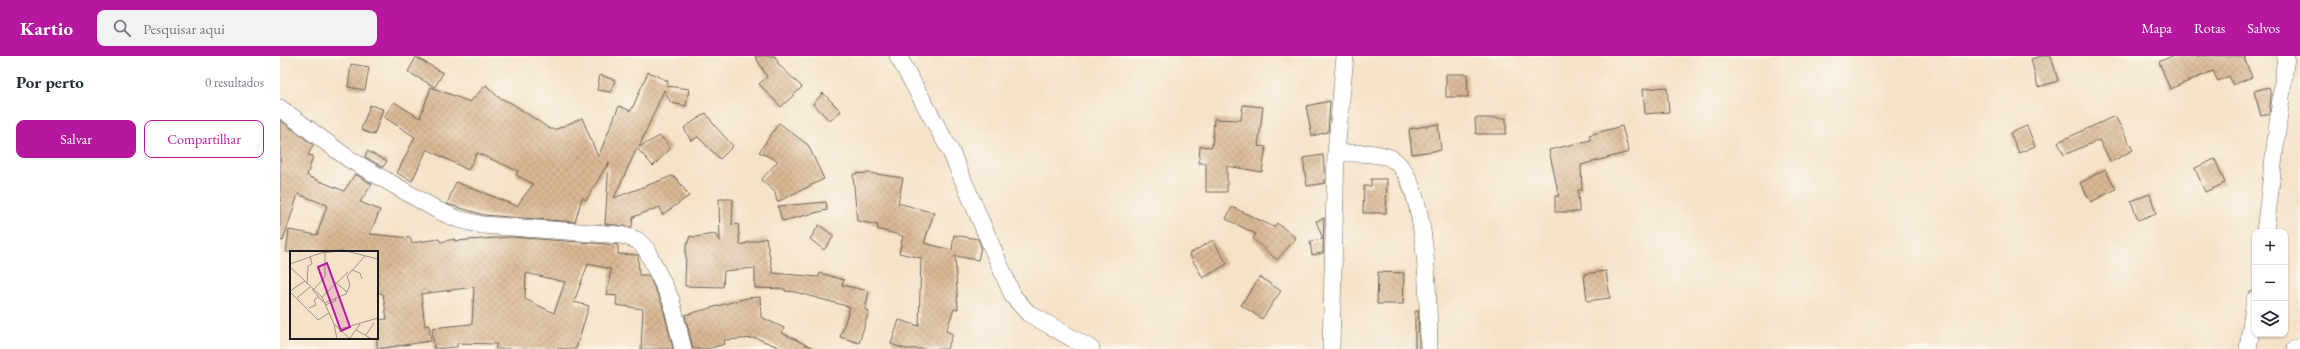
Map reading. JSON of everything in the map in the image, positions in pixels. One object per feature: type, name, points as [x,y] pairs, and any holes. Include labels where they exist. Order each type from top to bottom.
[{"type":"street","points":[[898,56],[951,152],[1012,296],[1028,313],[1091,349]]},
{"type":"street","points":[[1332,349],[1336,153],[1345,56]]},
{"type":"street","points":[[2265,229],[2286,56]]},
{"type":"street","points":[[280,108],[349,160],[439,211],[458,219],[482,225],[621,235],[637,240],[646,249],[671,300],[683,349]]},
{"type":"street","points":[[1336,153],[1366,154],[1389,157],[1400,166],[1408,180],[1417,206],[1427,262],[1429,349]]},
{"type":"street","points":[[2248,349],[2255,301]]},
{"type":"street","points":[[2295,349],[2300,347]]},
{"type":"building","points":[[755,56],[775,56],[779,65],[802,87],[781,107],[759,84],[767,77]]},
{"type":"building","points":[[2042,56],[2051,56],[2058,81],[2038,87],[2031,59]]},
{"type":"building","points":[[2172,56],[2247,56],[2244,58],[2252,77],[2233,85],[2229,76],[2218,81],[2213,71],[2170,89],[2159,62]]},
{"type":"building","points":[[416,57],[443,73],[435,87],[408,72]]},
{"type":"building","points":[[351,64],[369,67],[365,90],[348,87]]},
{"type":"building","points":[[648,72],[668,81],[667,86],[689,89],[686,106],[671,103],[664,90],[639,147],[660,136],[671,148],[653,166],[637,148],[614,198],[672,176],[677,179],[689,196],[662,215],[660,207],[633,217],[632,227],[605,224],[609,162],[586,200],[582,198],[575,222],[484,215],[447,204],[456,182],[517,206],[533,184],[516,175],[518,171],[477,153],[468,170],[427,149],[412,181],[397,173],[415,137],[384,117],[394,102],[420,118],[431,87],[470,102],[486,85],[498,97],[511,103],[550,129],[557,129],[582,118],[598,157],[619,106],[631,111]]},
{"type":"building","points":[[1446,74],[1467,74],[1468,97],[1446,97]]},
{"type":"building","points":[[600,75],[615,80],[611,92],[597,90]]},
{"type":"building","points":[[1667,87],[1669,112],[1645,114],[1643,89]]},
{"type":"building","points":[[2269,87],[2271,96],[2269,114],[2261,116],[2254,91]]},
{"type":"building","points":[[823,93],[841,111],[830,121],[813,104]]},
{"type":"building","points":[[1330,101],[1328,132],[1312,136],[1306,106]]},
{"type":"building","points":[[370,105],[383,109],[374,135],[361,130]]},
{"type":"building","points":[[1243,105],[1263,107],[1258,146],[1266,147],[1262,172],[1227,166],[1227,192],[1206,192],[1206,163],[1199,163],[1200,146],[1212,147],[1214,119],[1241,120]]},
{"type":"building","points":[[706,113],[714,125],[733,146],[720,159],[698,137],[691,141],[684,128]]},
{"type":"building","points":[[2115,116],[2133,150],[2111,162],[2099,140],[2064,155],[2058,142]]},
{"type":"building","points":[[1475,118],[1506,118],[1506,134],[1476,134]]},
{"type":"building","points":[[280,120],[313,145],[308,155],[313,156],[307,176],[344,191],[355,174],[372,184],[360,202],[380,210],[370,234],[411,238],[411,243],[439,239],[440,242],[455,239],[454,241],[511,237],[618,245],[618,254],[638,255],[639,275],[648,275],[662,303],[673,349],[641,349],[643,309],[616,305],[617,296],[607,295],[611,269],[588,264],[574,302],[589,306],[576,349],[495,349],[497,344],[457,343],[457,347],[434,349],[432,328],[472,324],[474,287],[421,294],[425,326],[429,325],[431,341],[377,349],[378,320],[387,319],[383,294],[378,292],[378,251],[286,252],[289,230],[317,235],[327,205],[298,194],[283,241],[280,240]],"holes":[[[526,273],[565,282],[554,313],[525,299]]]},
{"type":"building","points":[[779,123],[808,145],[824,179],[777,202],[775,192],[761,180],[778,161],[759,152]]},
{"type":"building","points":[[1438,124],[1441,150],[1412,154],[1409,129]]},
{"type":"building","points":[[1622,126],[1629,152],[1581,165],[1582,190],[1578,190],[1579,212],[1555,212],[1555,196],[1559,196],[1549,150],[1591,140],[1589,135]]},
{"type":"building","points":[[2027,126],[2035,146],[2019,153],[2010,133]]},
{"type":"building","points":[[367,151],[387,161],[383,167],[365,157]]},
{"type":"building","points":[[1323,155],[1325,183],[1307,186],[1303,158]]},
{"type":"building","points":[[2215,159],[2225,183],[2205,192],[2195,168]]},
{"type":"building","points":[[2105,169],[2116,189],[2091,202],[2080,183]]},
{"type":"building","points":[[869,173],[903,178],[898,203],[934,213],[924,243],[952,250],[954,235],[978,239],[981,247],[978,260],[955,256],[958,309],[954,309],[946,331],[953,334],[947,349],[905,349],[891,344],[899,320],[919,326],[921,258],[899,253],[903,236],[877,229],[878,225],[857,221],[853,174]]},
{"type":"building","points":[[1371,179],[1387,179],[1386,213],[1363,213],[1364,186],[1371,186]]},
{"type":"building","points":[[2150,194],[2156,213],[2138,220],[2131,201]]},
{"type":"building","points":[[719,199],[733,199],[732,225],[738,224],[740,245],[766,238],[773,273],[819,277],[820,273],[844,280],[842,285],[869,291],[865,310],[869,311],[859,343],[840,337],[850,307],[795,292],[785,291],[785,289],[755,288],[755,268],[724,271],[723,287],[685,286],[686,247],[690,236],[695,237],[715,234],[720,242]]},
{"type":"building","points":[[826,202],[827,210],[782,221],[778,206]]},
{"type":"building","points":[[1232,207],[1274,227],[1277,223],[1296,238],[1277,260],[1253,239],[1256,234],[1226,219]]},
{"type":"building","points":[[1324,218],[1323,253],[1312,255],[1310,241],[1323,239],[1316,221]]},
{"type":"building","points":[[819,225],[834,236],[824,250],[810,239]]},
{"type":"building","points":[[1213,240],[1227,264],[1203,278],[1189,254]]},
{"type":"building","points":[[1606,271],[1610,298],[1587,301],[1584,274]]},
{"type":"building","points":[[1378,272],[1404,273],[1403,304],[1377,304]]},
{"type":"building","points":[[1260,277],[1281,291],[1262,319],[1241,305]]},
{"type":"building","points":[[760,297],[761,317],[784,328],[782,333],[815,349],[783,349],[756,338],[724,340],[725,344],[707,349],[693,349],[685,315],[747,298]]},
{"type":"building","points":[[1415,311],[1418,311],[1419,349],[1415,349]]}]
